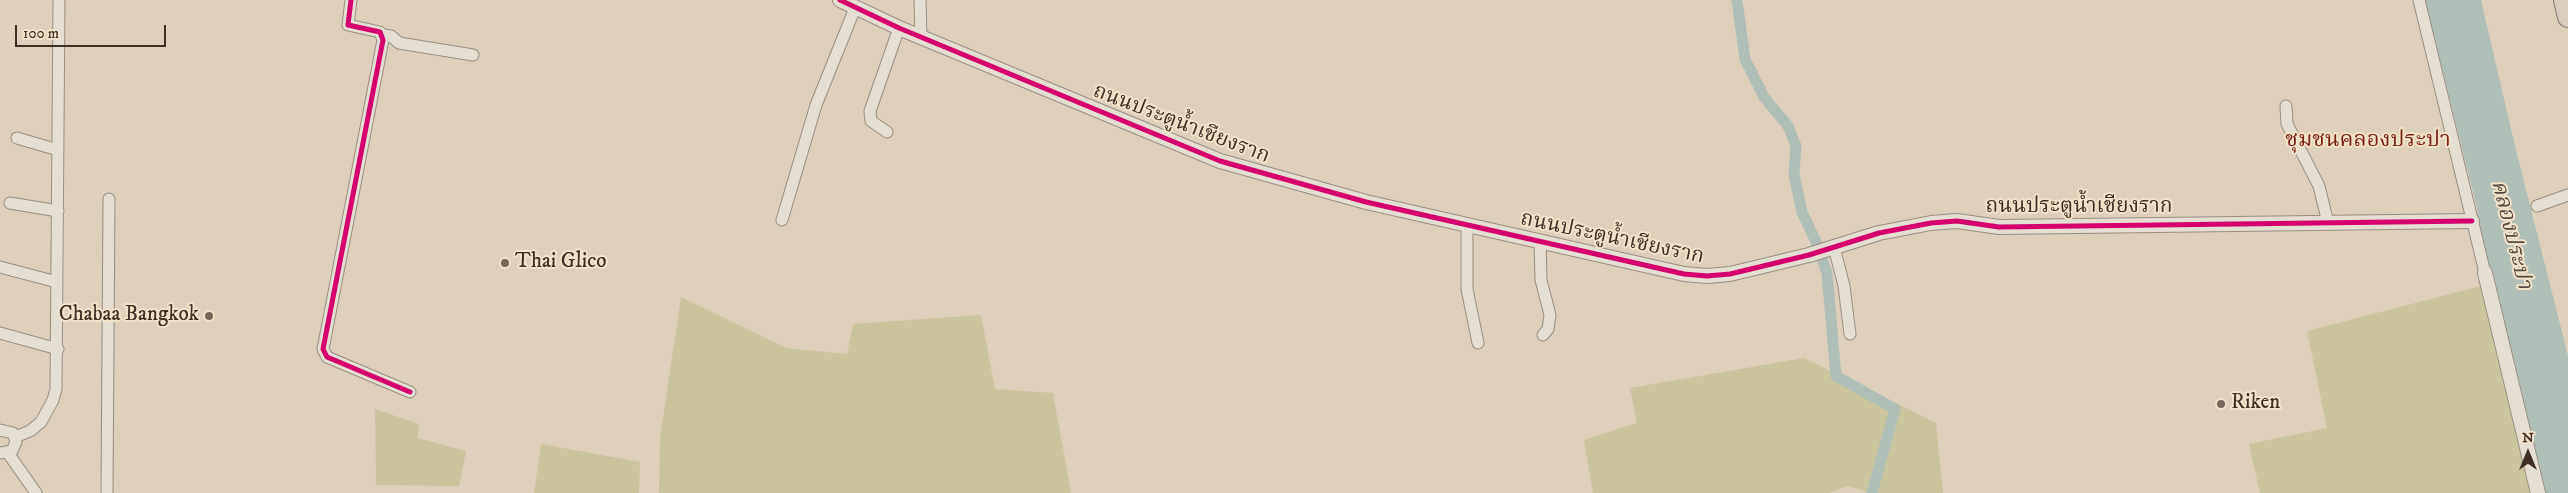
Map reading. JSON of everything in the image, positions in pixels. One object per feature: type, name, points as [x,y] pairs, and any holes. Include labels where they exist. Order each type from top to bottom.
[{"type":"highway","points":[[2564,0],[2568,17]]},
{"type":"street","points":[[15,437],[30,431],[47,413],[56,389],[58,349],[59,0]]},
{"type":"street","points":[[351,0],[348,25],[391,36],[398,43],[473,56]]},
{"type":"street","name":"ถนนประตูน้ำเชียงราก","points":[[840,0],[899,28],[1220,161],[1366,202],[1684,274],[1707,276],[1730,274],[1809,255],[1914,225],[1957,221],[1999,228],[2472,221]]},
{"type":"street","points":[[920,0],[921,36]]},
{"type":"street","points":[[2419,0],[2538,493]]},
{"type":"street","points":[[782,220],[816,105],[855,8]]},
{"type":"street","points":[[887,132],[871,121],[870,111],[899,28]]},
{"type":"street","points":[[383,35],[323,349],[327,357],[410,392]]},
{"type":"street","points":[[2286,106],[2287,124],[2319,186],[2328,223]]},
{"type":"street","points":[[17,138],[58,150]]},
{"type":"street","points":[[2537,206],[2568,195]]},
{"type":"street","points":[[108,493],[109,198]]},
{"type":"street","points":[[10,203],[58,212]]},
{"type":"street","points":[[1467,224],[1467,289],[1478,344]]},
{"type":"street","points":[[1540,241],[1541,280],[1550,316],[1548,329],[1543,335]]},
{"type":"street","points":[[1832,248],[1844,286],[1850,334]]},
{"type":"street","points":[[0,267],[57,282]]},
{"type":"street","points":[[0,333],[58,349]]},
{"type":"street","points":[[0,430],[9,431],[15,437],[15,447],[4,453],[36,493]]},
{"type":"shaded area","points":[[2481,286],[2530,493],[2260,493],[2249,444],[2327,428],[2307,331]]},
{"type":"shaded area","points":[[681,297],[786,348],[847,354],[853,324],[981,315],[995,389],[1053,393],[1071,493],[659,493],[660,438]]},
{"type":"shaded area","points":[[1804,358],[1936,423],[1943,493],[1870,493],[1848,486],[1829,493],[1593,493],[1584,440],[1637,423],[1630,388]]},
{"type":"shaded area","points":[[375,409],[419,424],[417,438],[466,451],[459,486],[376,485]]},
{"type":"shaded area","points":[[541,444],[640,462],[639,493],[534,493]]},
{"type":"water","name":"คลองประปา","points":[[2425,0],[2481,0],[2515,146],[2568,356],[2568,493],[2545,493],[2476,216],[2478,212]]},
{"type":"waterway","points":[[1737,0],[1745,59],[1764,97],[1788,126],[1796,146],[1794,175],[1802,212],[1818,246],[1827,273],[1836,376],[1895,409],[1872,493]]},
{"type":"cycle path","points":[[351,0],[348,25],[380,32],[383,40],[323,349],[327,357],[410,392]]},
{"type":"cycle path","points":[[840,0],[899,28],[1220,161],[1366,202],[1684,274],[1707,276],[1730,274],[1809,255],[1879,233],[1931,223],[1957,221],[1999,227],[2472,221]]},
{"type":"place","name":"Thai Glico","points":[[505,263]]},
{"type":"place","name":"Chabaa Bangkok","points":[[209,316]]},
{"type":"place","name":"Riken","points":[[2221,404]]},
{"type":"district","name":"ชุมชนคลองประปา","points":[[2368,141]]}]
